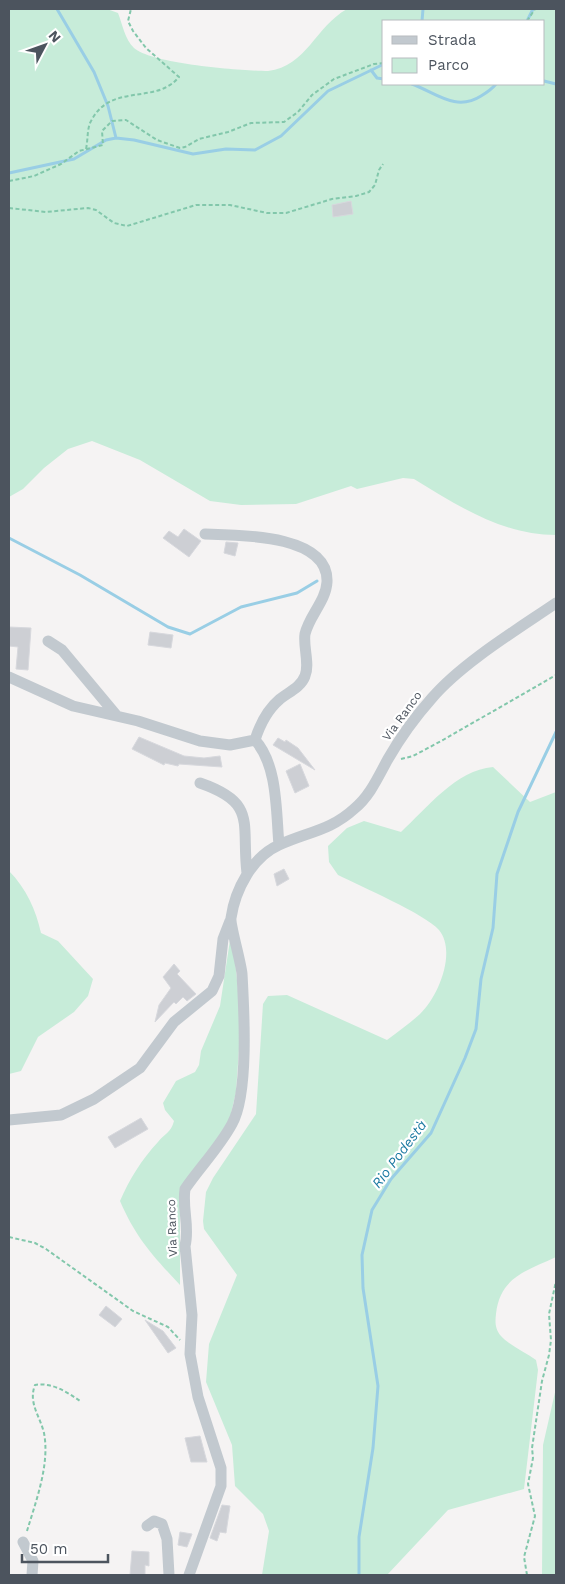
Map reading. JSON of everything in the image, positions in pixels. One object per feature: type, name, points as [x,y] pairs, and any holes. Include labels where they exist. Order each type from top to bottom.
[{"type":"street","points":[[206,534],[262,537],[286,543],[316,555],[325,566],[327,582],[325,593],[306,634],[305,676],[299,685],[281,698],[263,718],[255,740]]},
{"type":"street","name":"Via Ranco","points":[[247,872],[279,845],[333,826],[355,808],[378,779],[388,758],[433,696],[452,678],[556,603]]},
{"type":"street","points":[[48,641],[62,650],[117,716]]},
{"type":"street","points":[[9,677],[73,706],[117,716],[200,742],[230,745],[255,740]]},
{"type":"street","points":[[255,740],[262,752],[275,793],[278,808],[279,845]]},
{"type":"street","points":[[9,1120],[61,1115],[94,1099],[140,1068],[174,1022],[212,991],[219,976],[223,939],[247,872],[245,817],[226,793],[200,783]]},
{"type":"street","name":"Via Ranco","points":[[189,1575],[221,1486],[221,1468],[198,1397],[190,1354],[192,1315],[185,1246],[188,1234],[183,1202],[185,1189],[233,1124],[239,1107],[243,991],[242,966],[230,921]]},
{"type":"street","points":[[147,1526],[154,1521],[162,1524],[168,1539],[169,1575]]},
{"type":"street","points":[[23,1542],[33,1561],[32,1575]]},
{"type":"path","points":[[86,149],[90,124],[107,102],[115,98],[162,88],[179,77],[146,48],[132,31],[128,21],[131,9]]},
{"type":"path","points":[[528,20],[535,9]]},
{"type":"path","points":[[9,181],[34,176],[61,164],[86,149],[103,145],[102,131],[112,121],[126,120],[156,140],[180,148],[199,139],[228,132],[251,123],[284,122],[334,79],[374,64],[382,63]]},
{"type":"path","points":[[9,208],[46,212],[88,208],[96,210],[118,225],[127,226],[196,205],[230,205],[267,213],[286,213],[332,198],[356,196],[369,192],[375,185],[379,170],[383,164]]},
{"type":"path","points":[[388,758],[400,759],[413,756],[513,702],[556,675]]},
{"type":"path","points":[[9,1237],[35,1243],[133,1311],[168,1327],[190,1354]]},
{"type":"path","points":[[527,1575],[525,1551],[533,1531],[535,1516],[528,1484],[542,1381],[550,1340],[549,1314],[556,1281]]},
{"type":"path","points":[[23,1542],[36,1498],[46,1452],[44,1431],[34,1409],[33,1391],[35,1385],[42,1384],[62,1389],[80,1401]]},
{"type":"green space","points":[[9,9],[107,9],[118,13],[128,41],[134,48],[144,54],[198,66],[268,71],[281,68],[292,62],[302,54],[336,17],[347,9],[556,9],[556,535],[536,534],[499,524],[464,509],[414,479],[403,478],[357,489],[351,486],[296,504],[241,505],[210,501],[140,460],[92,441],[68,449],[44,468],[23,489],[9,497]]},
{"type":"green space","points":[[493,767],[530,802],[556,792],[556,1257],[525,1271],[509,1283],[498,1302],[496,1314],[497,1328],[501,1336],[536,1360],[538,1370],[524,1489],[448,1510],[387,1575],[262,1575],[269,1531],[263,1514],[235,1486],[232,1445],[206,1382],[209,1344],[237,1275],[204,1229],[206,1192],[213,1178],[256,1114],[263,1004],[268,996],[287,995],[387,1040],[420,1014],[439,986],[446,962],[446,950],[444,939],[439,930],[432,923],[407,908],[338,875],[329,862],[328,846],[347,828],[364,821],[401,832],[454,783],[479,770]]},
{"type":"green space","points":[[9,871],[30,900],[41,933],[58,941],[93,979],[88,996],[74,1012],[38,1037],[21,1071],[9,1074]]},
{"type":"green space","points":[[230,940],[233,940],[241,1020],[236,1092],[230,1118],[180,1203],[180,1285],[146,1246],[132,1226],[120,1201],[141,1163],[173,1125],[174,1121],[165,1110],[163,1103],[176,1081],[195,1072],[199,1065],[201,1051],[220,1006]]},
{"type":"green space","points":[[556,1388],[556,1575],[542,1575],[543,1445]]},
{"type":"building","points":[[351,201],[353,214],[333,217],[332,205]]},
{"type":"building","points":[[184,529],[201,541],[189,557],[163,538],[169,531],[178,537]]},
{"type":"building","points":[[226,542],[238,543],[235,556],[224,553]]},
{"type":"building","points":[[9,627],[31,628],[28,670],[16,669],[18,647],[9,646]]},
{"type":"building","points":[[150,632],[173,635],[171,648],[148,645]]},
{"type":"building","points":[[139,737],[184,756],[204,758],[220,756],[222,767],[179,764],[178,766],[165,763],[164,765],[132,749]]},
{"type":"building","points":[[278,738],[285,742],[286,740],[298,748],[315,770],[273,745]]},
{"type":"building","points":[[300,764],[309,786],[295,793],[286,771]]},
{"type":"building","points":[[284,869],[289,879],[277,886],[274,874]]},
{"type":"building","points":[[174,964],[180,971],[177,974],[196,994],[187,1001],[183,997],[176,1004],[174,1002],[155,1022],[159,1005],[171,988],[163,977]]},
{"type":"building","points":[[141,1118],[148,1129],[115,1148],[108,1137]]},
{"type":"building","points":[[106,1306],[122,1319],[115,1327],[99,1315]]},
{"type":"building","points":[[145,1320],[163,1331],[176,1348],[168,1353]]},
{"type":"building","points":[[200,1436],[207,1462],[191,1462],[185,1438]]},
{"type":"building","points":[[222,1505],[230,1506],[226,1533],[220,1532],[217,1541],[210,1538]]},
{"type":"building","points":[[180,1532],[192,1534],[187,1547],[178,1545]]},
{"type":"building","points":[[132,1551],[149,1552],[149,1566],[145,1565],[145,1575],[130,1575]]},
{"type":"waterway","points":[[57,9],[94,72],[108,106],[116,138]]},
{"type":"waterway","points":[[422,20],[423,9]]},
{"type":"waterway","points":[[528,20],[533,9]]},
{"type":"waterway","points":[[9,173],[74,159],[106,140],[116,138],[134,140],[193,154],[226,149],[255,150],[281,136],[328,91],[382,65]]},
{"type":"waterway","points":[[371,70],[377,78],[382,79]]},
{"type":"waterway","points":[[545,81],[556,84]]},
{"type":"waterway","points":[[414,85],[455,102],[472,100],[481,96],[495,85]]},
{"type":"waterway","points":[[9,538],[80,575],[168,627],[190,634],[241,607],[297,593],[317,581]]},
{"type":"waterway","name":"Rio Podestà","points":[[359,1575],[359,1537],[373,1448],[378,1386],[363,1288],[362,1255],[372,1210],[391,1179],[431,1133],[465,1058],[476,1029],[481,979],[493,928],[497,874],[518,812],[556,732]]}]
